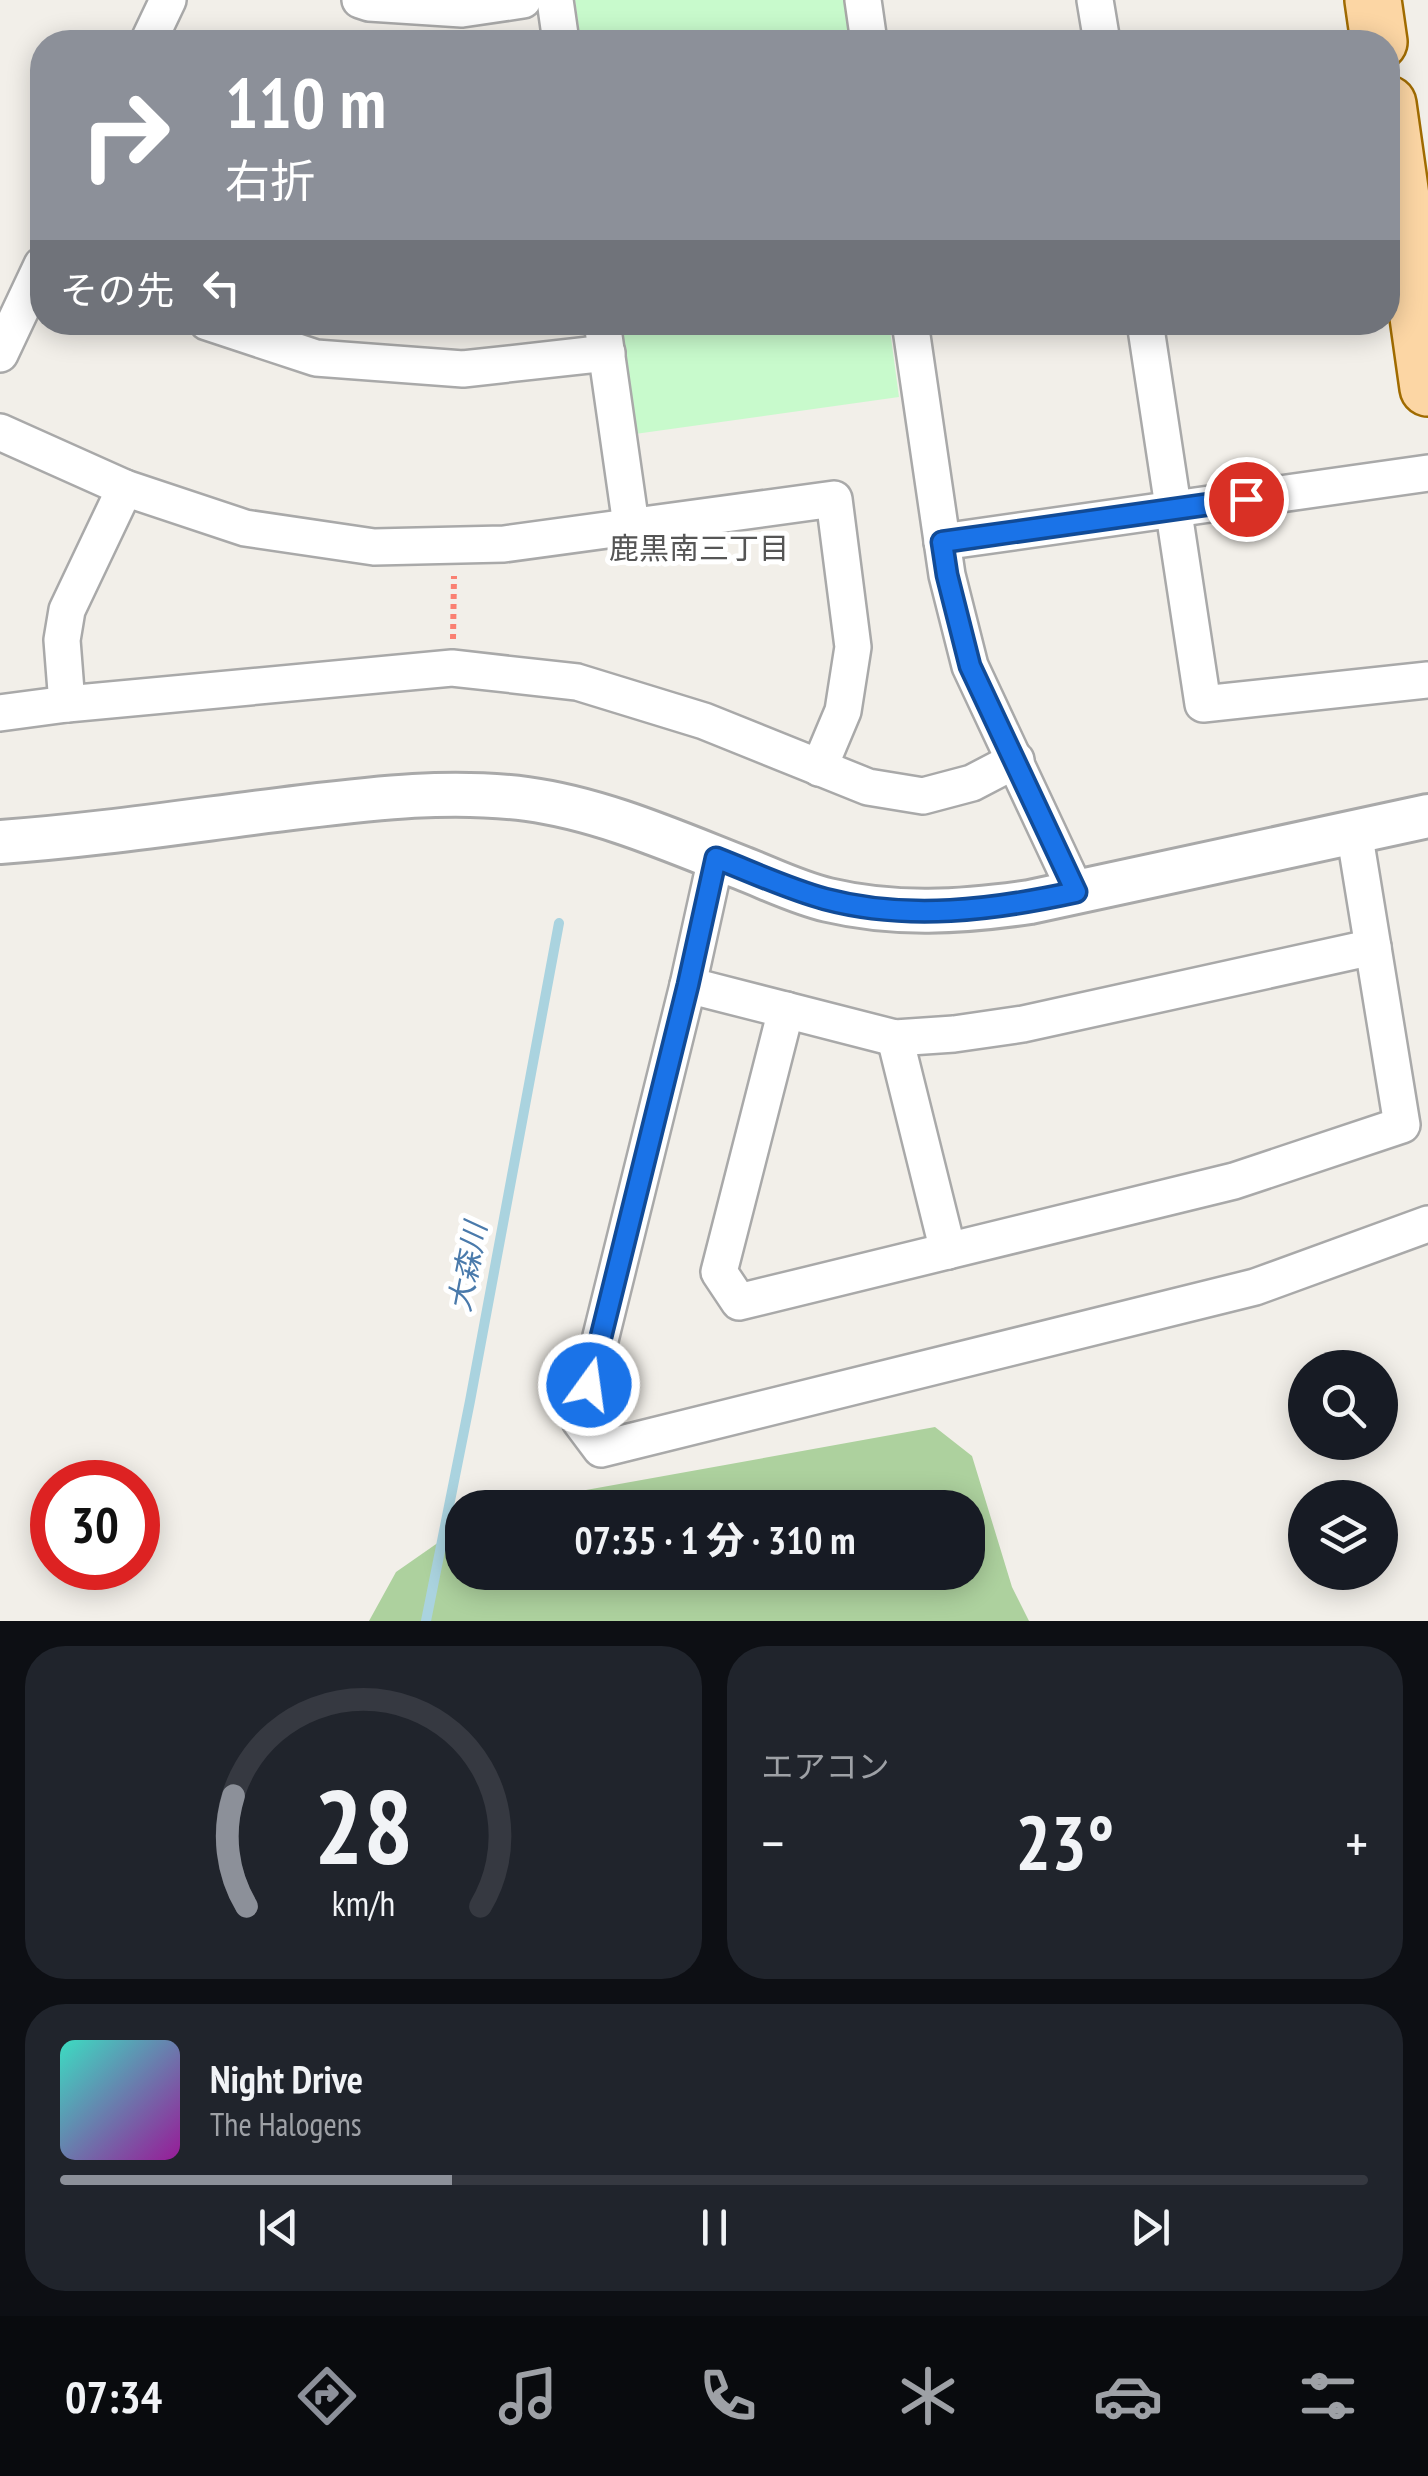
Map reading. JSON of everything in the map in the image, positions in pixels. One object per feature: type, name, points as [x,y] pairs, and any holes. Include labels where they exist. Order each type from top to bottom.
[{"type":"main road","points":[[1372,0],[1377,30]]},
{"type":"main road","points":[[1400,189],[1428,388]]},
{"type":"street","points":[[154,30],[168,0]]},
{"type":"street","points":[[360,0],[462,9],[523,0]]},
{"type":"street","points":[[556,0],[560,30]]},
{"type":"street","points":[[863,0],[867,30]]},
{"type":"street","points":[[1095,0],[1100,30]]},
{"type":"street","points":[[0,354],[30,290]]},
{"type":"street","points":[[246,335],[316,358],[463,369],[604,338],[632,525]]},
{"type":"street","points":[[912,335],[947,575],[970,666],[1076,892]]},
{"type":"street","points":[[1146,335],[1203,704],[1428,680]]},
{"type":"street","points":[[0,432],[124,488],[245,528],[374,548],[504,544],[834,498],[853,648],[843,711],[819,768]]},
{"type":"street","points":[[942,542],[1428,472]]},
{"type":"street","points":[[68,704],[62,640],[68,610],[124,488]]},
{"type":"street","points":[[0,713],[452,668],[577,682],[704,721],[868,787],[923,796],[972,784],[1016,760]]},
{"type":"street","points":[[0,842],[429,794],[528,799],[638,829],[826,900],[923,912],[974,910],[1076,892],[1428,816]]},
{"type":"street","points":[[786,1010],[718,1272],[739,1302],[1234,1181],[1402,1124],[1354,831]]},
{"type":"street","points":[[716,858],[580,1421],[600,1449],[1255,1286],[1428,1224]]},
{"type":"street","points":[[688,985],[895,1038],[1023,1024],[1374,946]]},
{"type":"street","points":[[895,1038],[948,1252]]},
{"type":"path","points":[[452,668],[455,545]]},
{"type":"green space","points":[[575,0],[845,0],[849,30],[579,30]]},
{"type":"green space","points":[[622,335],[891,335],[899,397],[635,434]]},
{"type":"green space","points":[[935,1427],[972,1456],[982,1490],[586,1490]]},
{"type":"green space","points":[[985,1499],[1012,1587],[1029,1621],[369,1621],[396,1572],[445,1538],[445,1590],[985,1590]]},
{"type":"waterway","name":"大森川","points":[[426,1621],[559,923]]},
{"type":"district","name":"鹿黒南三丁目","points":[[699,549]]},
{"type":"route","points":[[589,1385],[716,858],[826,900],[923,912],[974,910],[1076,892],[970,666],[942,542],[1246,499]]}]
